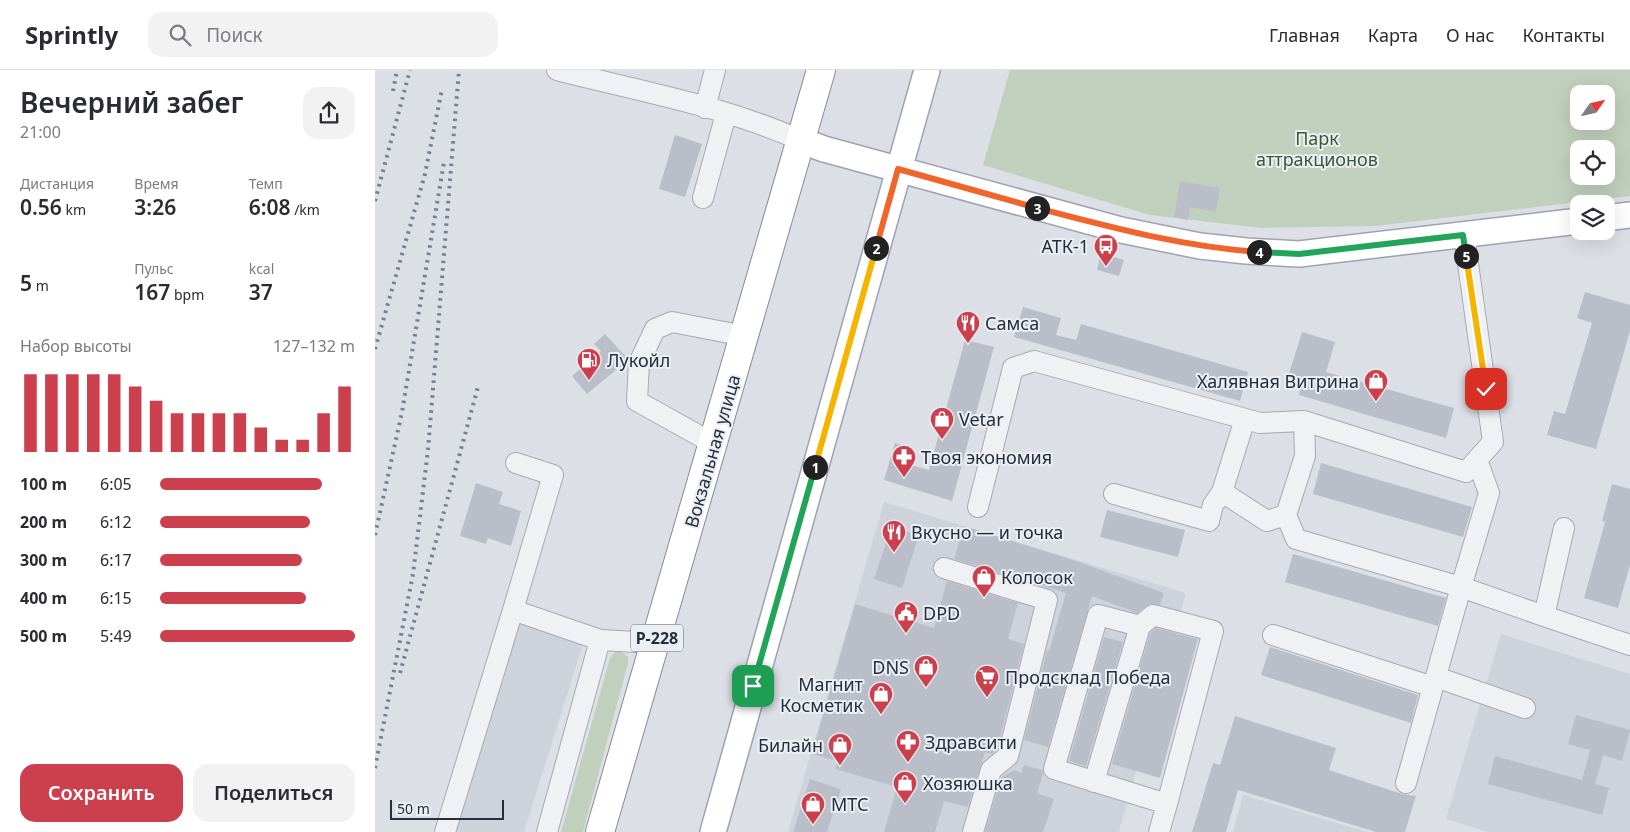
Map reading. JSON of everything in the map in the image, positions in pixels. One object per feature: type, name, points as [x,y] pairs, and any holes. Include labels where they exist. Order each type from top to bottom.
[{"type":"highway","name":"Вокзальная улица","points":[[600,832],[802,141],[821,70]]},
{"type":"main road","points":[[713,832],[927,70]]},
{"type":"main road","points":[[802,141],[1090,222],[1200,246],[1299,254],[1570,222]]},
{"type":"main road","points":[[1615,217],[1630,215]]},
{"type":"street","points":[[557,70],[726,114],[774,128],[802,141]]},
{"type":"street","points":[[705,108],[715,70]]},
{"type":"street","points":[[703,198],[726,114]]},
{"type":"street","points":[[977,507],[1013,368],[1034,361],[1260,423],[1304,421],[1466,472],[1493,442],[1463,235]]},
{"type":"street","points":[[714,444],[637,401],[639,363],[655,329],[672,322],[745,336]]},
{"type":"street","points":[[1114,494],[1209,521],[1213,504],[1222,492],[1245,419]]},
{"type":"street","points":[[1304,421],[1305,456],[1286,515],[1296,539],[1461,587],[1630,645]]},
{"type":"street","points":[[1406,783],[1489,493],[1477,460]]},
{"type":"street","points":[[445,832],[553,475],[516,462]]},
{"type":"street","points":[[1222,492],[1267,521],[1286,515]]},
{"type":"street","points":[[1544,616],[1564,528]]},
{"type":"street","points":[[944,568],[1047,600],[1008,756],[991,770],[973,832]]},
{"type":"street","points":[[513,610],[600,640],[655,643]]},
{"type":"street","points":[[1140,626],[1098,614],[1053,769],[1167,804]]},
{"type":"street","points":[[1094,782],[1140,626],[1153,616],[1213,631],[1159,832]]},
{"type":"street","points":[[1273,635],[1525,708]]},
{"type":"street","points":[[547,832],[600,640]]},
{"type":"shaded area","points":[[884,502],[1186,593],[1119,832],[788,832]]},
{"type":"shaded area","points":[[518,620],[584,641],[524,832],[451,832]]},
{"type":"shaded area","points":[[1501,634],[1630,674],[1630,832],[1488,832],[1446,819]]},
{"type":"shaded area","points":[[1243,795],[1367,832],[1233,832]]},
{"type":"green space","name":"Парк аттракционов","points":[[1010,70],[1630,70],[1630,196],[1615,198],[1615,195],[1570,195],[1570,203],[1376,226],[1261,228],[1150,215],[983,165]]},
{"type":"green space","points":[[615,652],[622,652],[628,657],[628,663],[583,832],[561,832],[610,658]]},
{"type":"building","points":[[675,135],[702,144],[685,197],[659,189]]},
{"type":"building","points":[[1180,181],[1220,188],[1216,212],[1190,207],[1188,220],[1174,217]]},
{"type":"building","points":[[1101,253],[1124,260],[1119,276],[1097,270]]},
{"type":"building","points":[[1585,292],[1630,305],[1630,331],[1596,449],[1547,435],[1554,411],[1565,414],[1592,323],[1577,318]]},
{"type":"building","points":[[1023,307],[1061,318],[1056,335],[1076,340],[1081,324],[1248,372],[1240,401],[1014,337]]},
{"type":"building","points":[[1302,332],[1335,342],[1326,372],[1454,408],[1446,438],[1299,395],[1301,384],[1287,380]]},
{"type":"building","points":[[605,334],[628,359],[627,363],[587,394],[572,376],[601,351],[594,344]]},
{"type":"building","points":[[965,340],[994,347],[952,501],[884,480],[895,443],[912,448],[907,464],[929,470]]},
{"type":"building","points":[[1321,463],[1472,507],[1463,537],[1313,494]]},
{"type":"building","points":[[476,483],[503,492],[499,504],[521,511],[511,546],[488,538],[486,544],[460,536]]},
{"type":"building","points":[[1612,484],[1630,489],[1630,565],[1618,608],[1584,598],[1605,522],[1602,521]]},
{"type":"building","points":[[1107,510],[1185,530],[1178,557],[1100,537]]},
{"type":"building","points":[[964,526],[1073,560],[1164,593],[1160,605],[1150,604],[1137,613],[1092,596],[1048,747],[1024,740],[1047,651],[1049,651],[1066,593],[954,559]]},
{"type":"building","points":[[891,527],[919,535],[902,588],[874,579]]},
{"type":"building","points":[[1293,554],[1446,598],[1438,626],[1285,582]]},
{"type":"building","points":[[947,581],[1018,603],[1008,639],[1024,644],[997,749],[992,754],[985,752],[968,807],[944,801],[935,832],[884,832],[897,787],[835,769],[838,761],[812,754],[855,604],[934,628]]},
{"type":"building","points":[[1156,628],[1198,639],[1160,778],[1112,764],[1150,633]]},
{"type":"building","points":[[1104,637],[1123,642],[1086,766],[1069,761]]},
{"type":"building","points":[[1270,647],[1418,695],[1411,723],[1261,675]]},
{"type":"building","points":[[1576,715],[1630,730],[1622,761],[1603,755],[1595,784],[1609,788],[1602,815],[1488,784],[1495,756],[1582,780],[1590,750],[1568,744]]},
{"type":"building","points":[[1235,716],[1336,748],[1329,770],[1402,794],[1416,796],[1405,832],[1376,832],[1238,790],[1226,832],[1192,832],[1213,763],[1220,765]]},
{"type":"building","points":[[1024,765],[1042,770],[1043,774],[1037,793],[1054,799],[1043,832],[985,832],[1001,778],[1014,770],[1021,773]]},
{"type":"building","points":[[810,779],[841,789],[827,832],[793,832]]},
{"type":"railway","points":[[393,91],[397,70]]},
{"type":"railway","points":[[375,201],[410,70]]},
{"type":"railway","points":[[375,768],[413,574],[428,450],[459,70]]},
{"type":"railway","points":[[375,349],[425,174],[442,89]]},
{"type":"railway","points":[[375,535],[402,412],[444,162]]},
{"type":"railway","points":[[400,673],[478,387]]},
{"type":"place","name":"АТК-1","points":[[1106,267]]},
{"type":"place","name":"Самса","points":[[968,344]]},
{"type":"place","name":"Лукойл","points":[[589,381]]},
{"type":"place","name":"Халявная Витрина","points":[[1376,402]]},
{"type":"place","name":"Vetar","points":[[942,440]]},
{"type":"place","name":"Твоя экономия","points":[[904,478]]},
{"type":"place","name":"Вкусно — и точка","points":[[894,553]]},
{"type":"place","name":"Колосок","points":[[984,598]]},
{"type":"place","name":"DPD","points":[[906,634]]},
{"type":"place","name":"DNS","points":[[926,688]]},
{"type":"place","name":"Продсклад Победа","points":[[987,698]]},
{"type":"place","name":"Магнит Косметик","points":[[881,715]]},
{"type":"place","name":"Здравсити","points":[[908,763]]},
{"type":"place","name":"Билайн","points":[[840,766]]},
{"type":"place","name":"Хозяюшка","points":[[905,804]]},
{"type":"place","name":"МТС","points":[[813,825]]},
{"type":"route","points":[[753,686],[898,169],[1090,222],[1200,246],[1299,254],[1463,235],[1486,389]]}]
